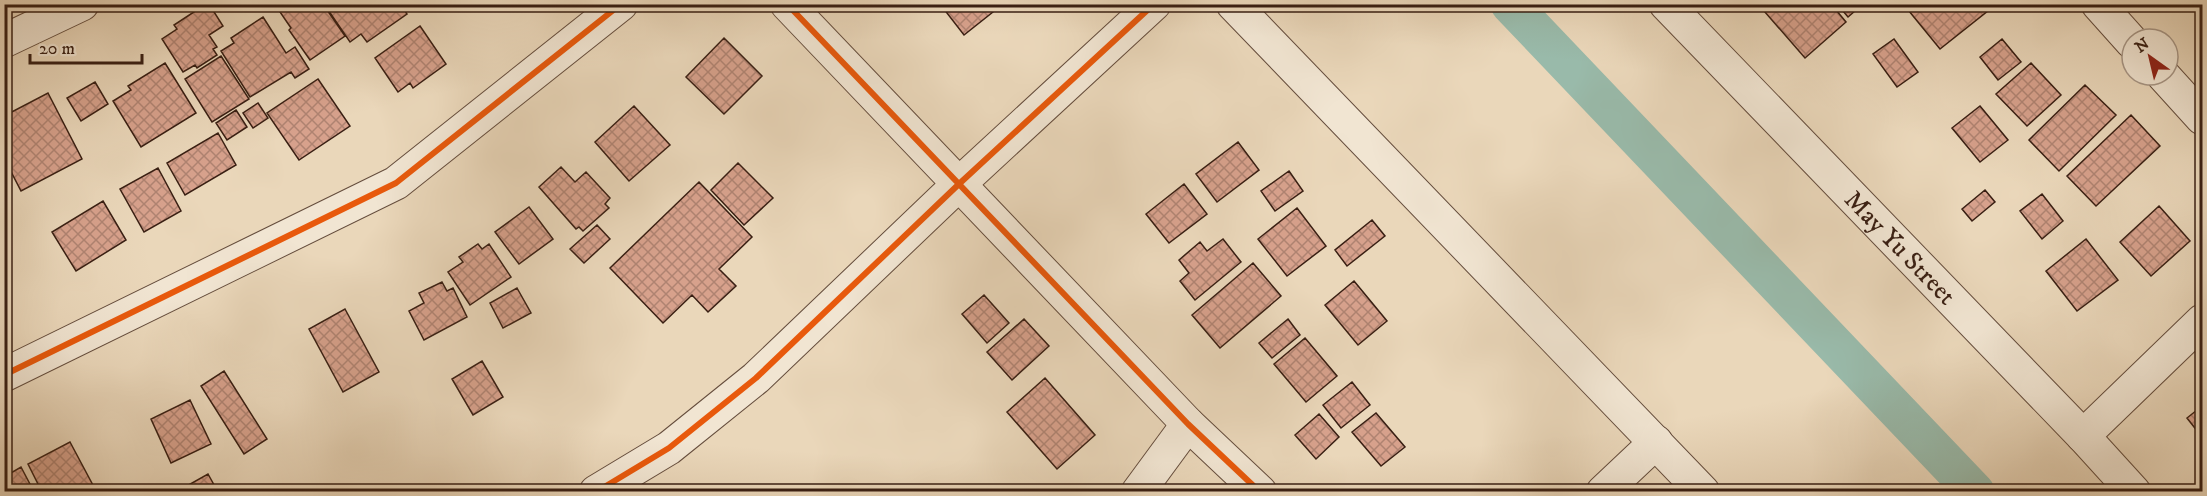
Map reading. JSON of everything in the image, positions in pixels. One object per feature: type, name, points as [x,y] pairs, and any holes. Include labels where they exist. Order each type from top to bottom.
[{"type":"street","points":[[4,41],[82,4]]},
{"type":"street","points":[[4,375],[396,183],[621,4]]},
{"type":"street","points":[[787,4],[1188,424],[1260,492]]},
{"type":"street","points":[[596,492],[669,448],[756,378],[959,184],[1154,4]]},
{"type":"street","points":[[1233,4],[1703,492]]},
{"type":"street","name":"May Yu Street","points":[[1666,4],[2083,436],[2134,492]]},
{"type":"street","points":[[2098,4],[2120,29]]},
{"type":"street","points":[[2174,87],[2202,118]]},
{"type":"street","points":[[2083,436],[2202,321]]},
{"type":"street","points":[[1138,492],[1188,424]]},
{"type":"street","points":[[1603,492],[1656,442]]},
{"type":"building","points":[[209,4],[223,26],[209,35],[217,47],[213,49],[217,55],[197,68],[195,65],[183,72],[162,39],[177,29],[174,25]]},
{"type":"building","points":[[280,4],[323,4],[345,36],[310,60],[289,30],[291,28],[280,12],[283,10]]},
{"type":"building","points":[[324,4],[401,4],[407,14],[367,42],[361,34],[350,42]]},
{"type":"building","points":[[940,4],[1003,4],[964,35]]},
{"type":"building","points":[[1758,4],[1831,4],[1846,22],[1805,58]]},
{"type":"building","points":[[1837,4],[1863,4],[1848,17]]},
{"type":"building","points":[[1917,4],[1985,4],[1989,10],[1940,49],[1909,11]]},
{"type":"building","points":[[263,17],[286,53],[295,47],[309,69],[295,78],[291,72],[250,97],[221,51],[234,43],[231,38]]},
{"type":"building","points":[[420,26],[446,64],[413,88],[410,83],[398,92],[375,58]]},
{"type":"building","points":[[724,38],[762,76],[724,114],[686,77]]},
{"type":"building","points":[[1894,39],[1918,72],[1897,87],[1873,54]]},
{"type":"building","points":[[2002,39],[2021,62],[1998,80],[1980,57]]},
{"type":"building","points":[[221,56],[249,99],[212,122],[185,79]]},
{"type":"building","points":[[165,63],[196,113],[141,147],[113,101],[131,90],[128,86]]},
{"type":"building","points":[[2031,63],[2061,95],[2027,126],[1996,94]]},
{"type":"building","points":[[318,79],[350,126],[299,160],[267,113]]},
{"type":"building","points":[[95,82],[108,104],[81,121],[67,98]]},
{"type":"building","points":[[2085,85],[2116,115],[2059,171],[2029,140]]},
{"type":"building","points":[[48,93],[82,159],[21,191],[4,158],[4,116]]},
{"type":"building","points":[[258,103],[268,118],[253,128],[243,113]]},
{"type":"building","points":[[634,106],[670,145],[629,181],[595,142]]},
{"type":"building","points":[[1980,106],[2008,140],[1980,162],[1952,128]]},
{"type":"building","points":[[236,110],[247,127],[227,140],[216,123]]},
{"type":"building","points":[[2131,115],[2160,146],[2096,206],[2067,176]]},
{"type":"building","points":[[218,133],[236,165],[185,195],[167,163]]},
{"type":"building","points":[[1238,142],[1259,170],[1217,202],[1196,174]]},
{"type":"building","points":[[738,163],[773,198],[744,225],[711,190]]},
{"type":"building","points":[[561,167],[575,182],[586,172],[610,198],[605,204],[609,208],[583,231],[579,227],[576,229],[539,187]]},
{"type":"building","points":[[158,168],[181,211],[144,232],[120,189]]},
{"type":"building","points":[[1289,171],[1303,191],[1275,211],[1261,191]]},
{"type":"building","points":[[699,182],[752,237],[719,269],[736,286],[708,312],[692,295],[663,323],[610,268]]},
{"type":"building","points":[[1184,184],[1207,214],[1169,243],[1146,214]]},
{"type":"building","points":[[1985,190],[1995,202],[1972,221],[1962,209]]},
{"type":"building","points":[[2042,194],[2063,221],[2042,239],[2020,211]]},
{"type":"building","points":[[103,201],[126,240],[76,271],[52,232]]},
{"type":"building","points":[[2159,206],[2190,241],[2151,276],[2120,242]]},
{"type":"building","points":[[529,207],[553,239],[519,264],[495,232]]},
{"type":"building","points":[[1297,208],[1326,246],[1287,276],[1258,239]]},
{"type":"building","points":[[1372,220],[1385,236],[1347,266],[1335,250]]},
{"type":"building","points":[[597,225],[610,239],[584,263],[570,249]]},
{"type":"building","points":[[1223,239],[1241,262],[1195,300],[1180,281],[1189,273],[1179,260],[1200,242],[1207,251]]},
{"type":"building","points":[[2086,239],[2118,280],[2077,311],[2046,271]]},
{"type":"building","points":[[478,244],[482,249],[489,244],[511,277],[470,305],[448,272],[463,262],[459,257]]},
{"type":"building","points":[[1253,263],[1281,296],[1220,348],[1192,315]]},
{"type":"building","points":[[1354,281],[1387,321],[1358,345],[1325,305]]},
{"type":"building","points":[[442,282],[447,291],[453,288],[467,317],[424,340],[409,311],[424,303],[419,293]]},
{"type":"building","points":[[517,288],[531,313],[503,328],[490,303]]},
{"type":"building","points":[[984,295],[1009,323],[987,343],[962,314]]},
{"type":"building","points":[[345,309],[379,372],[343,392],[309,329]]},
{"type":"building","points":[[1024,319],[1049,346],[1012,380],[987,352]]},
{"type":"building","points":[[1288,319],[1300,335],[1272,358],[1259,343]]},
{"type":"building","points":[[1305,338],[1337,376],[1306,402],[1274,364]]},
{"type":"building","points":[[482,361],[503,397],[473,415],[452,379]]},
{"type":"building","points":[[224,371],[267,439],[244,454],[201,386]]},
{"type":"building","points":[[1045,378],[1095,435],[1057,469],[1007,412]]},
{"type":"building","points":[[1352,382],[1370,405],[1341,428],[1323,405]]},
{"type":"building","points":[[190,400],[211,444],[171,463],[151,419]]},
{"type":"building","points":[[2202,406],[2202,437],[2187,418]]},
{"type":"building","points":[[1376,413],[1405,447],[1381,466],[1352,432]]},
{"type":"building","points":[[1319,414],[1339,437],[1316,459],[1295,435]]},
{"type":"building","points":[[70,442],[95,489],[90,492],[42,492],[28,464]]},
{"type":"building","points":[[21,467],[32,488],[25,492],[4,492],[4,477]]},
{"type":"building","points":[[208,474],[218,492],[176,492]]},
{"type":"waterway","points":[[1510,4],[1975,492]]},
{"type":"cycle path","points":[[4,375],[396,183],[621,4]]},
{"type":"cycle path","points":[[787,4],[1188,424],[1260,492]]},
{"type":"cycle path","points":[[596,492],[669,448],[756,378],[959,184],[1154,4]]}]
